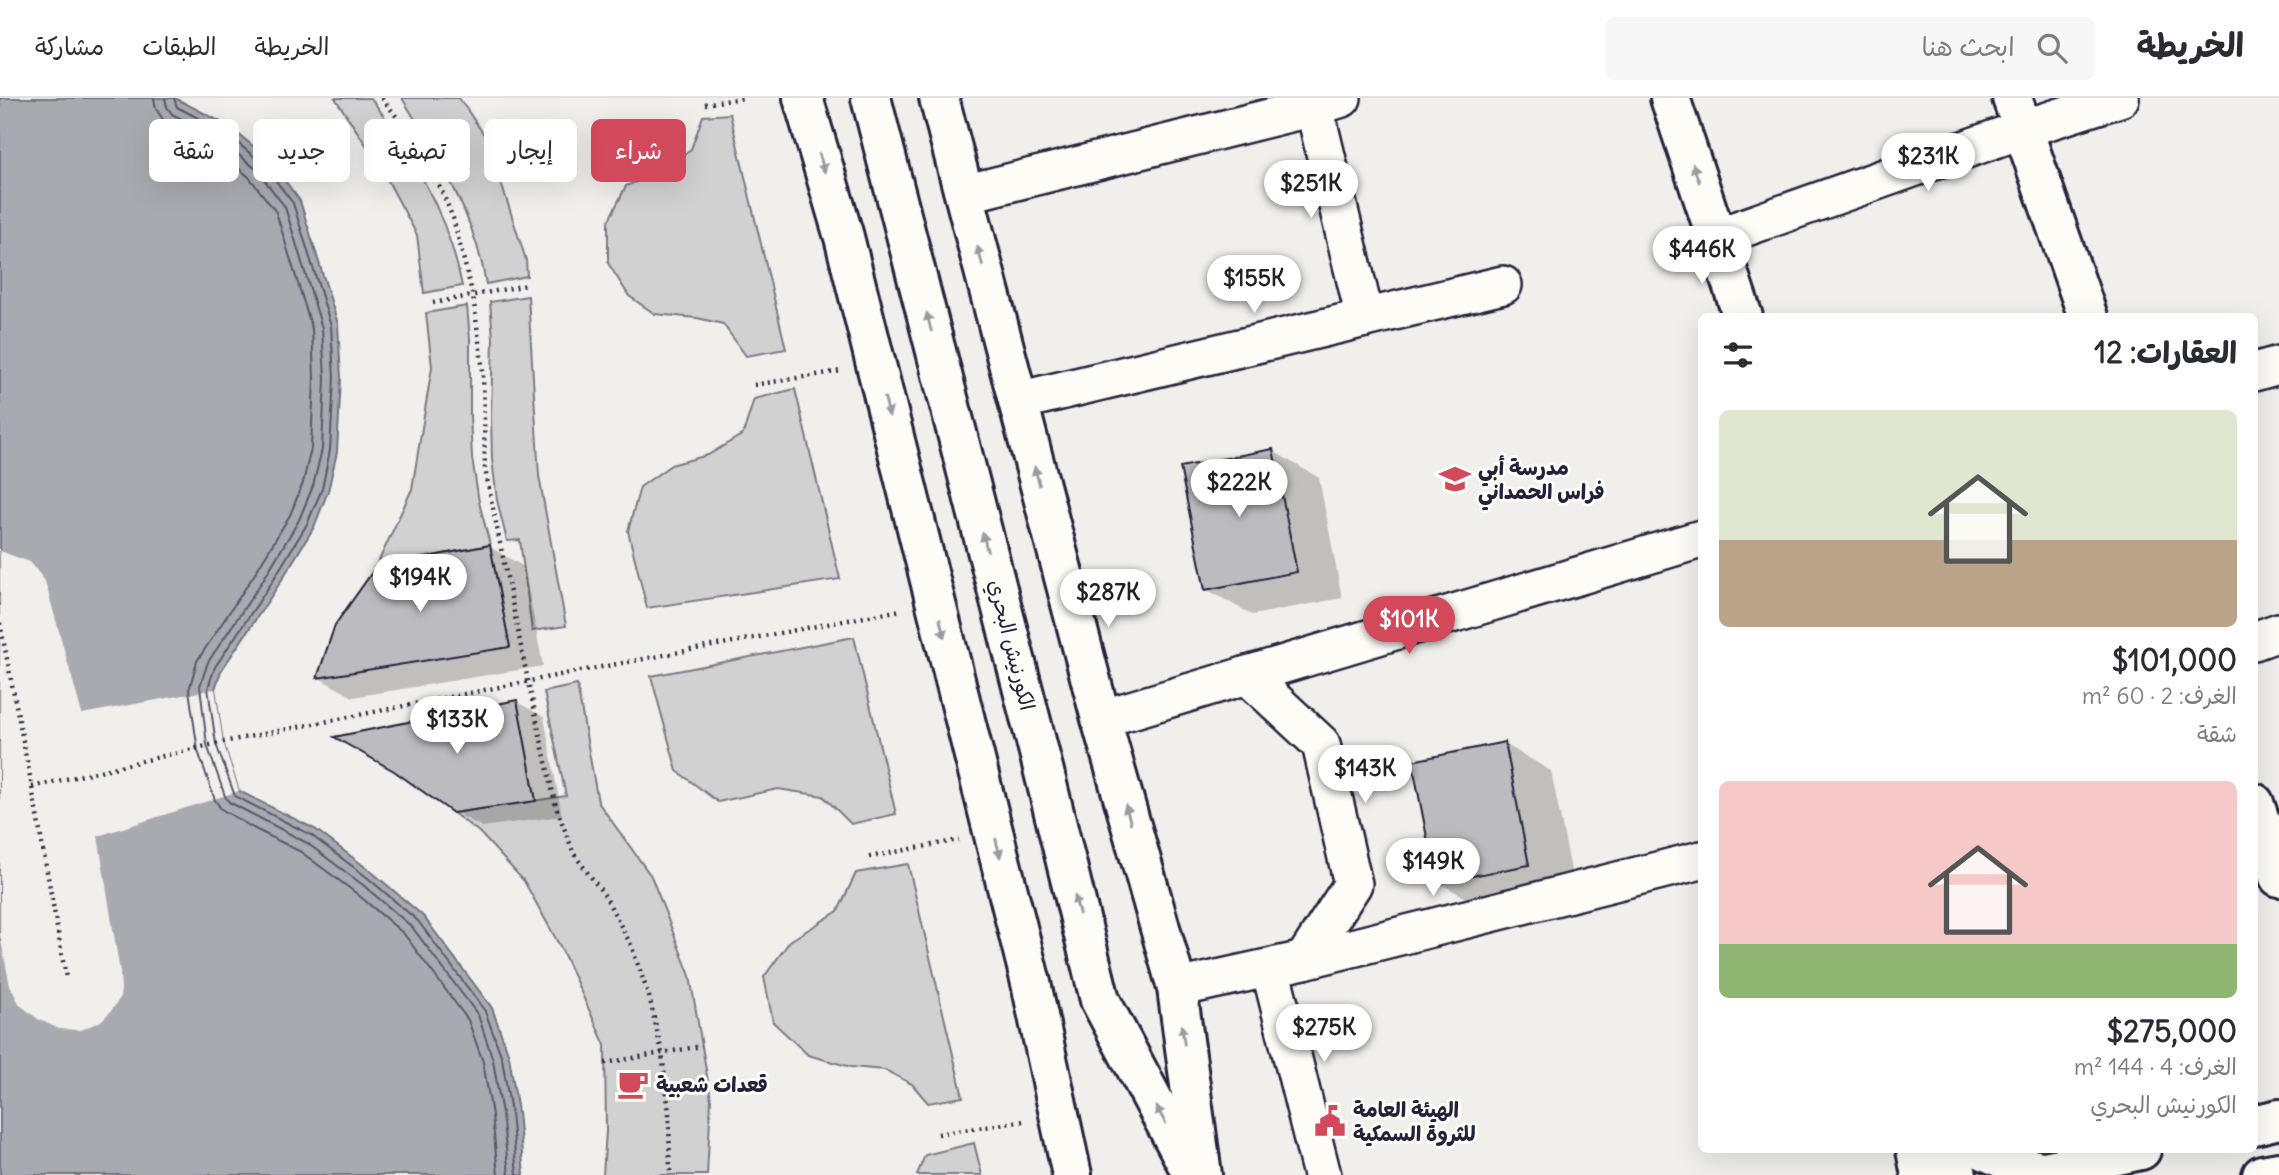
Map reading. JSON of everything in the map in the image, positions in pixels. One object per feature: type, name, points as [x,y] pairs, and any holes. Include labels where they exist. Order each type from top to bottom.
[{"type":"main road","points":[[803,98],[844,237],[994,833],[1031,983],[1072,1175]]},
{"type":"main road","name":"الكورنيش البحري","points":[[871,98],[1100,1000],[1193,1175]]},
{"type":"main road","points":[[939,98],[1101,719],[1177,988],[1202,1175]]},
{"type":"main road","points":[[1670,98],[1742,313]]},
{"type":"main road","points":[[2018,113],[2087,313]]},
{"type":"main road","points":[[2258,810],[2273,838],[2279,877]]},
{"type":"main road","points":[[2258,1124],[2279,1119]]},
{"type":"main road","points":[[1917,1153],[1922,1175]]},
{"type":"main road","points":[[1952,1153],[1957,1175]]},
{"type":"main road","points":[[1991,1153],[2034,1173],[2127,1153]]},
{"type":"main road","points":[[2262,1175],[2279,1172]]},
{"type":"street","points":[[1718,237],[2018,113],[2120,98]]},
{"type":"street","points":[[964,194],[1322,101],[1365,318]]},
{"type":"street","points":[[1018,401],[1503,285]]},
{"type":"street","points":[[2258,371],[2279,365]]},
{"type":"street","points":[[1101,719],[1698,540]]},
{"type":"street","points":[[2258,640],[2279,632]]},
{"type":"street","points":[[1247,675],[1321,744],[1353,884],[1287,964],[1322,1175]]},
{"type":"street","points":[[1177,988],[1287,964],[1698,861]]},
{"type":"path","points":[[383,98],[433,170],[453,218],[473,296],[483,371],[485,469],[556,807],[574,854],[605,896],[631,945],[649,996],[662,1053],[669,1112],[670,1175]]},
{"type":"path","points":[[705,104],[743,98]]},
{"type":"path","points":[[433,303],[527,285]]},
{"type":"path","points":[[754,386],[876,365]]},
{"type":"path","points":[[32,787],[223,742],[936,603]]},
{"type":"path","points":[[0,623],[66,978]]},
{"type":"path","points":[[869,857],[994,833]]},
{"type":"path","points":[[605,1063],[702,1046]]},
{"type":"path","points":[[938,1134],[1059,1116]]},
{"type":"shaded area","points":[[335,98],[371,98],[385,119],[364,119],[364,142]]},
{"type":"shaded area","points":[[402,98],[459,98],[484,135],[484,182],[501,182],[526,260],[527,276],[486,284],[473,234],[450,182],[470,182],[470,119],[414,119]]},
{"type":"shaded area","points":[[730,114],[786,349],[746,356],[723,324],[697,318],[655,314],[629,296],[608,263],[608,222],[626,186],[636,182],[686,182],[686,153],[691,149],[703,116]]},
{"type":"shaded area","points":[[389,182],[424,182],[448,235],[462,286],[424,293],[417,235]]},
{"type":"shaded area","points":[[528,296],[539,476],[566,626],[532,631],[520,540],[507,541],[497,500],[491,416],[493,338],[490,302]]},
{"type":"shaded area","points":[[467,306],[472,458],[490,545],[376,567],[412,489],[432,367],[426,313]]},
{"type":"shaded area","points":[[795,389],[840,579],[647,608],[628,531],[640,487],[671,465],[708,455],[743,434],[754,399]]},
{"type":"shaded area","points":[[854,637],[896,814],[851,824],[823,796],[778,789],[718,802],[677,771],[651,676]]},
{"type":"shaded area","points":[[577,685],[598,802],[651,876],[690,976],[711,1099],[707,1175],[603,1175],[606,1131],[605,1045],[561,948],[524,881],[479,832],[453,813],[566,796],[544,692]]},
{"type":"shaded area","points":[[908,864],[963,1097],[928,1103],[912,1084],[885,1070],[851,1067],[808,1055],[773,1022],[764,977],[790,941],[838,911],[856,873]]},
{"type":"shaded area","points":[[974,1143],[982,1175],[917,1175],[925,1155]]},
{"type":"water","points":[[0,98],[175,98],[215,119],[149,119],[149,182],[239,182],[239,135],[253,146],[253,182],[286,182],[300,201],[338,324],[341,378],[337,452],[328,491],[314,527],[221,671],[215,689],[223,742],[239,791],[315,829],[373,873],[423,916],[492,1008],[509,1056],[524,1175],[0,1175]]},
{"type":"pier","points":[[0,551],[30,562],[45,581],[82,714],[215,689],[223,742],[239,791],[98,836],[121,989],[120,998],[111,1011],[101,1021],[81,1030],[59,1029],[38,1019],[20,1005],[10,986],[0,936]]},
{"type":"building","points":[[1273,449],[1297,572],[1205,590],[1180,467]]},
{"type":"building","points":[[490,545],[510,647],[317,678],[335,625],[376,567]]},
{"type":"building","points":[[517,700],[536,801],[453,813],[394,771],[334,737]]},
{"type":"building","points":[[1505,742],[1529,865],[1436,883],[1412,761]]},
{"type":"place","name":"مدرسة أبي فراس الحمداني","points":[[1455,479]]},
{"type":"place","name":"قعدات شعبية","points":[[633,1084]]},
{"type":"place","name":"الهيئة العامة للثروة السمكية","points":[[1330,1121]]}]
